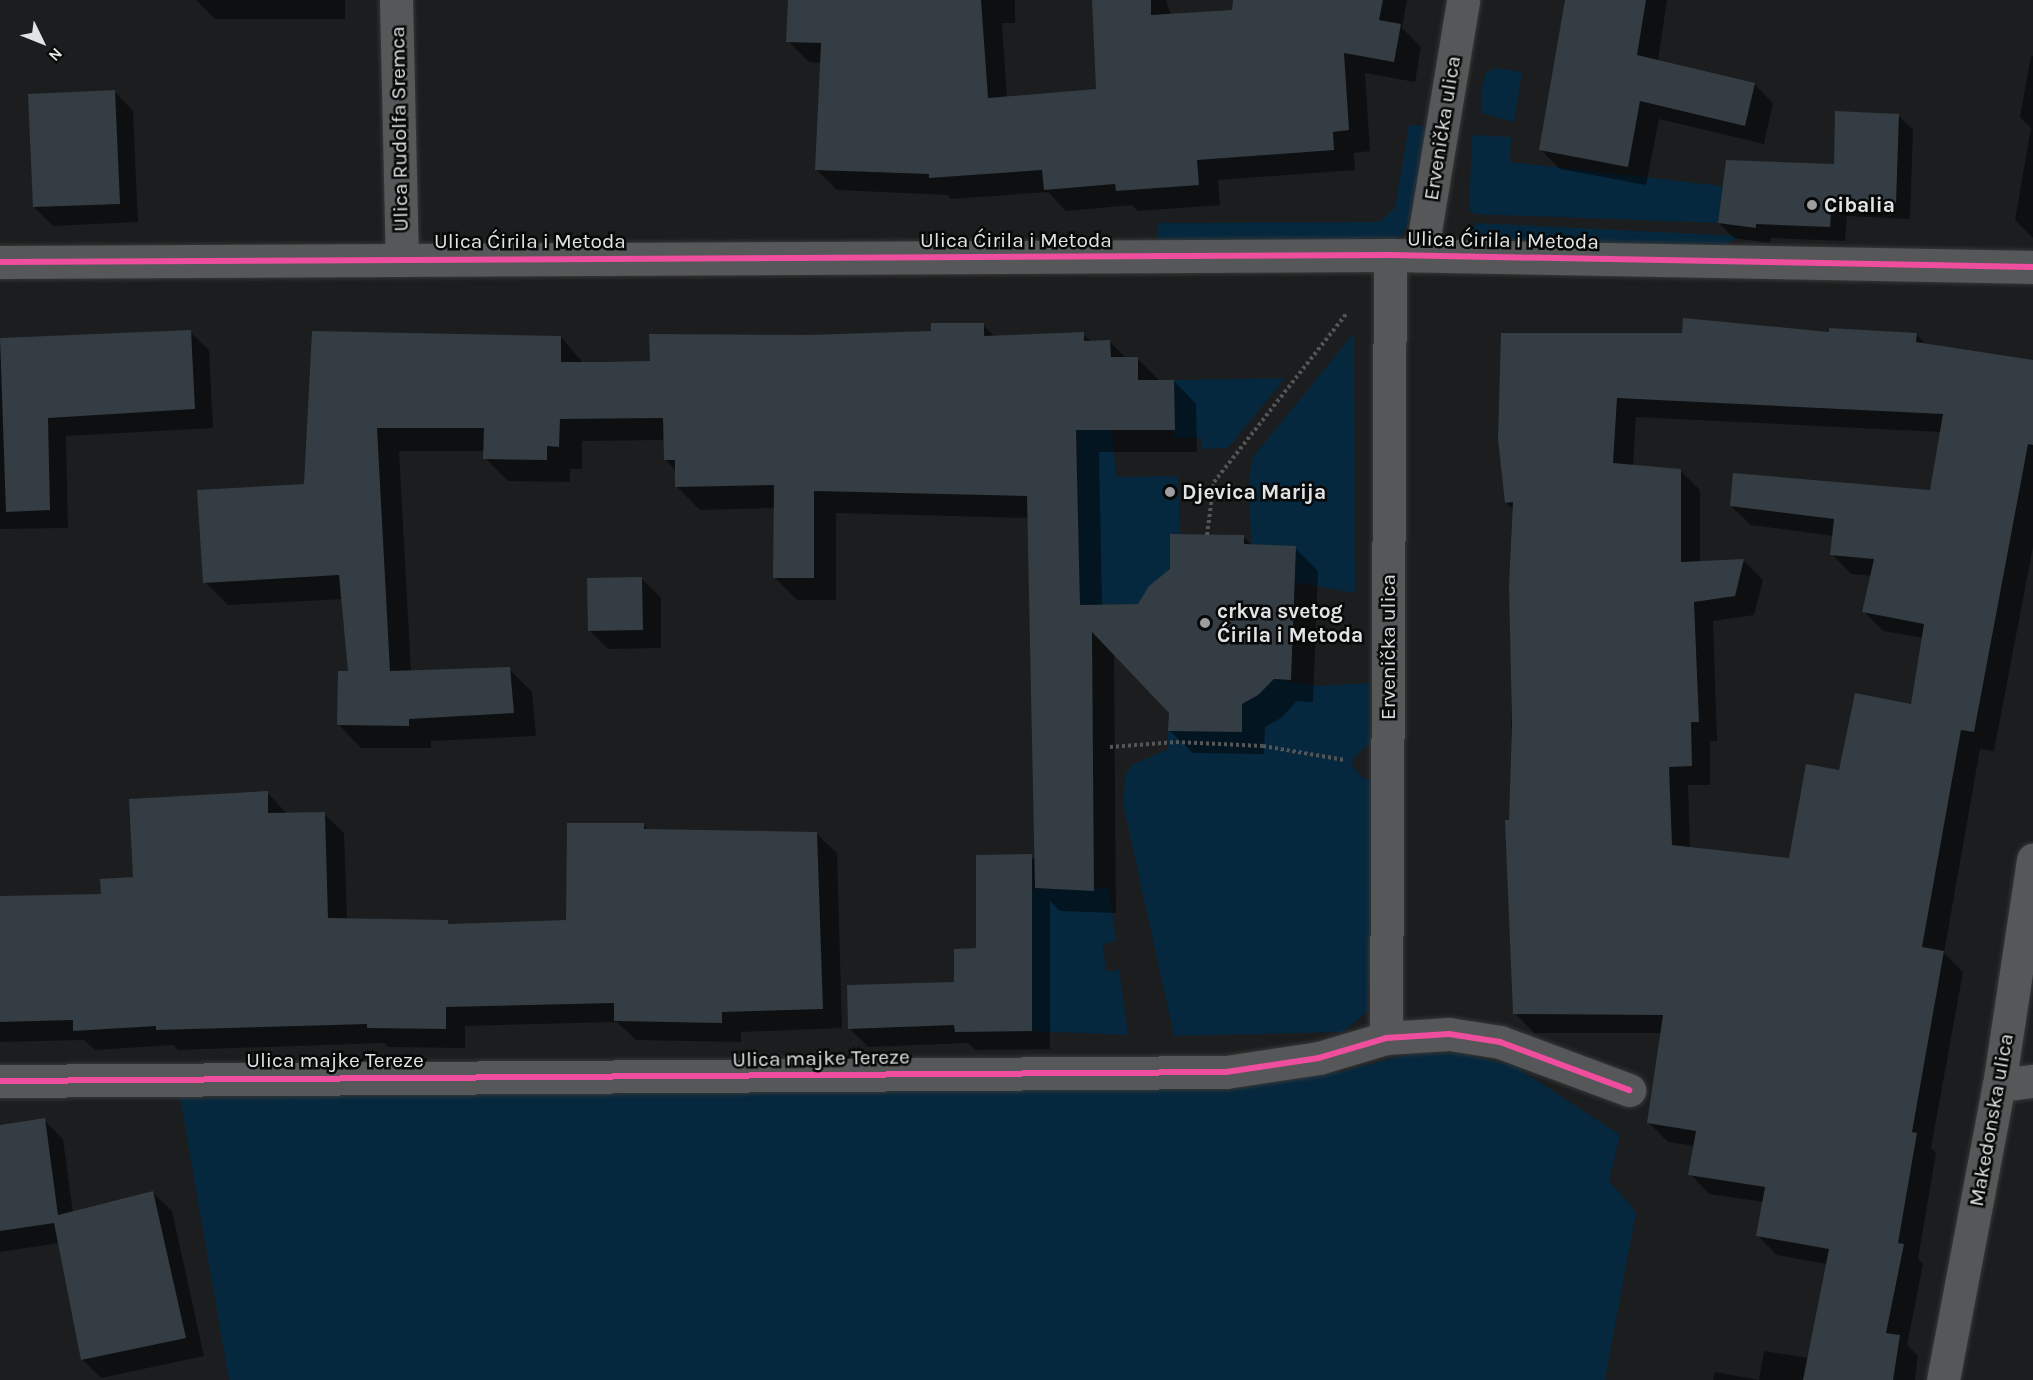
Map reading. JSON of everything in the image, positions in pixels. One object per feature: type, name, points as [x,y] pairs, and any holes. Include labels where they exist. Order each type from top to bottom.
[{"type":"street","name":"Ulica Rudolfa Sremca","points":[[396,0],[402,258]]},
{"type":"street","name":"Ervenička ulica","points":[[1386,1038],[1388,638],[1406,255],[1463,0]]},
{"type":"street","name":"Ulica Ćirila i Metoda","points":[[0,262],[402,258],[1406,255],[2033,267]]},
{"type":"street","name":"Makedonska ulica","points":[[1943,1380],[1999,1085],[2033,860]]},
{"type":"street","name":"Ulica majke Tereze","points":[[0,1081],[1226,1072],[1318,1058],[1386,1038],[1449,1034],[1500,1042],[1629,1090]]},
{"type":"street","points":[[1999,1085],[2033,1081]]},
{"type":"path","points":[[1207,535],[1214,482],[1349,310]]},
{"type":"path","points":[[1293,638],[1388,638]]},
{"type":"path","points":[[1110,747],[1176,742],[1263,746],[1353,762],[1387,762]]},
{"type":"shaded area","points":[[1497,68],[1522,72],[1514,122],[1481,113],[1481,90],[1486,72]]},
{"type":"shaded area","points":[[1409,125],[1426,126],[1410,217],[1403,234],[1391,241],[1157,244],[1157,223],[1379,222],[1395,208]]},
{"type":"shaded area","points":[[1472,135],[1511,137],[1510,162],[1722,186],[1718,223],[1475,214],[1469,210]]},
{"type":"shaded area","points":[[1476,223],[1739,236],[1723,247],[1490,241],[1472,231]]},
{"type":"shaded area","points":[[1354,333],[1355,593],[1294,582],[1259,545],[1251,543],[1249,480],[1252,458]]},
{"type":"shaded area","points":[[1285,378],[1228,448],[1202,449],[1201,438],[1174,438],[1174,380]]},
{"type":"shaded area","points":[[1076,399],[1112,430],[1116,477],[1178,476],[1180,534],[1170,535],[1170,576],[1149,586],[1143,604],[1080,605]]},
{"type":"shaded area","points":[[1267,678],[1319,686],[1370,683],[1370,743],[1353,758],[1352,765],[1360,776],[1372,781],[1368,1011],[1343,1032],[1174,1036],[1123,804],[1125,775],[1132,765],[1168,749],[1168,731],[1242,732],[1242,700],[1258,695]]},
{"type":"shaded area","points":[[1109,888],[1116,941],[1103,944],[1106,971],[1119,970],[1128,1035],[1032,1031],[1031,889]]},
{"type":"shaded area","points":[[1412,1053],[1458,1053],[1515,1066],[1620,1135],[1609,1181],[1636,1212],[1605,1380],[229,1380],[180,1098],[1260,1084],[1347,1070]]},
{"type":"building","points":[[788,0],[981,0],[988,98],[1096,89],[1092,0],[1151,0],[1151,15],[1232,10],[1233,0],[1383,0],[1379,20],[1401,24],[1394,62],[1344,53],[1349,130],[1333,132],[1334,150],[1197,160],[1199,185],[1116,191],[1115,184],[1044,190],[1042,170],[929,178],[929,174],[815,170],[821,43],[786,42]]},
{"type":"building","points":[[1565,0],[1646,0],[1637,55],[1755,83],[1745,126],[1640,101],[1628,167],[1539,150]]},
{"type":"building","points":[[115,90],[120,204],[33,207],[28,94]]},
{"type":"building","points":[[1835,111],[1899,114],[1896,204],[1832,202],[1830,227],[1756,224],[1756,228],[1718,223],[1726,160],[1834,164]]},
{"type":"building","points":[[1683,318],[1829,332],[1829,328],[1917,333],[1916,342],[2033,360],[2033,445],[2028,444],[1974,732],[1961,730],[1922,947],[1944,951],[1912,1132],[1917,1133],[1898,1243],[1904,1244],[1886,1333],[1900,1335],[1893,1380],[1803,1380],[1829,1249],[1756,1236],[1765,1187],[1688,1175],[1696,1131],[1647,1123],[1663,1015],[1513,1014],[1505,820],[1509,820],[1512,723],[1509,585],[1513,502],[1505,503],[1498,439],[1501,333],[1682,333]],"holes":[[[1617,398],[1943,414],[1930,490],[1733,473],[1730,506],[1834,519],[1830,555],[1874,559],[1862,612],[1924,624],[1911,704],[1855,693],[1839,770],[1806,764],[1789,858],[1672,845],[1669,767],[1692,766],[1691,722],[1699,722],[1694,602],[1735,596],[1744,559],[1681,562],[1681,469],[1613,463]]]},
{"type":"building","points":[[931,323],[984,323],[984,336],[1084,332],[1084,341],[1110,340],[1111,357],[1138,357],[1138,380],[1174,380],[1175,430],[1076,430],[1080,605],[1138,604],[1149,586],[1170,569],[1170,534],[1244,535],[1244,544],[1296,546],[1291,680],[1274,679],[1258,695],[1242,704],[1242,732],[1168,731],[1169,713],[1092,632],[1094,891],[1035,888],[1027,496],[814,491],[814,578],[773,578],[774,485],[675,487],[675,460],[664,460],[663,418],[560,419],[559,447],[547,446],[547,460],[483,459],[484,428],[377,428],[390,671],[510,667],[514,713],[409,719],[409,726],[337,725],[338,671],[348,671],[339,575],[203,583],[197,490],[304,484],[312,331],[561,336],[561,362],[603,362],[650,361],[649,334],[809,335],[931,331]]},
{"type":"building","points":[[191,330],[195,409],[48,418],[50,510],[6,512],[0,338]]},
{"type":"building","points":[[642,577],[643,630],[588,631],[587,578]]},
{"type":"building","points":[[268,791],[268,813],[325,812],[328,918],[448,920],[448,924],[566,920],[567,823],[644,823],[644,829],[817,832],[823,1009],[722,1012],[722,1023],[614,1021],[614,1003],[446,1007],[446,1029],[367,1028],[367,1024],[156,1030],[156,1026],[73,1031],[73,1020],[0,1022],[0,896],[101,894],[100,879],[133,877],[129,799]]},
{"type":"building","points":[[1032,854],[1032,1031],[955,1032],[954,1025],[848,1029],[847,985],[954,982],[954,949],[976,948],[976,855]]},
{"type":"building","points":[[45,1118],[58,1215],[153,1191],[186,1338],[81,1360],[54,1223],[0,1231],[0,1125]]},
{"type":"cycle path","points":[[0,262],[1390,255],[2033,267]]},
{"type":"cycle path","points":[[0,1081],[1226,1072],[1319,1058],[1386,1038],[1449,1034],[1500,1042],[1629,1090]]},
{"type":"place","name":"Cibalia","points":[[1812,205]]},
{"type":"place","name":"Djevica Marija","points":[[1170,492]]},
{"type":"place","name":"crkva svetog Ćirila i Metoda","points":[[1205,623]]}]
